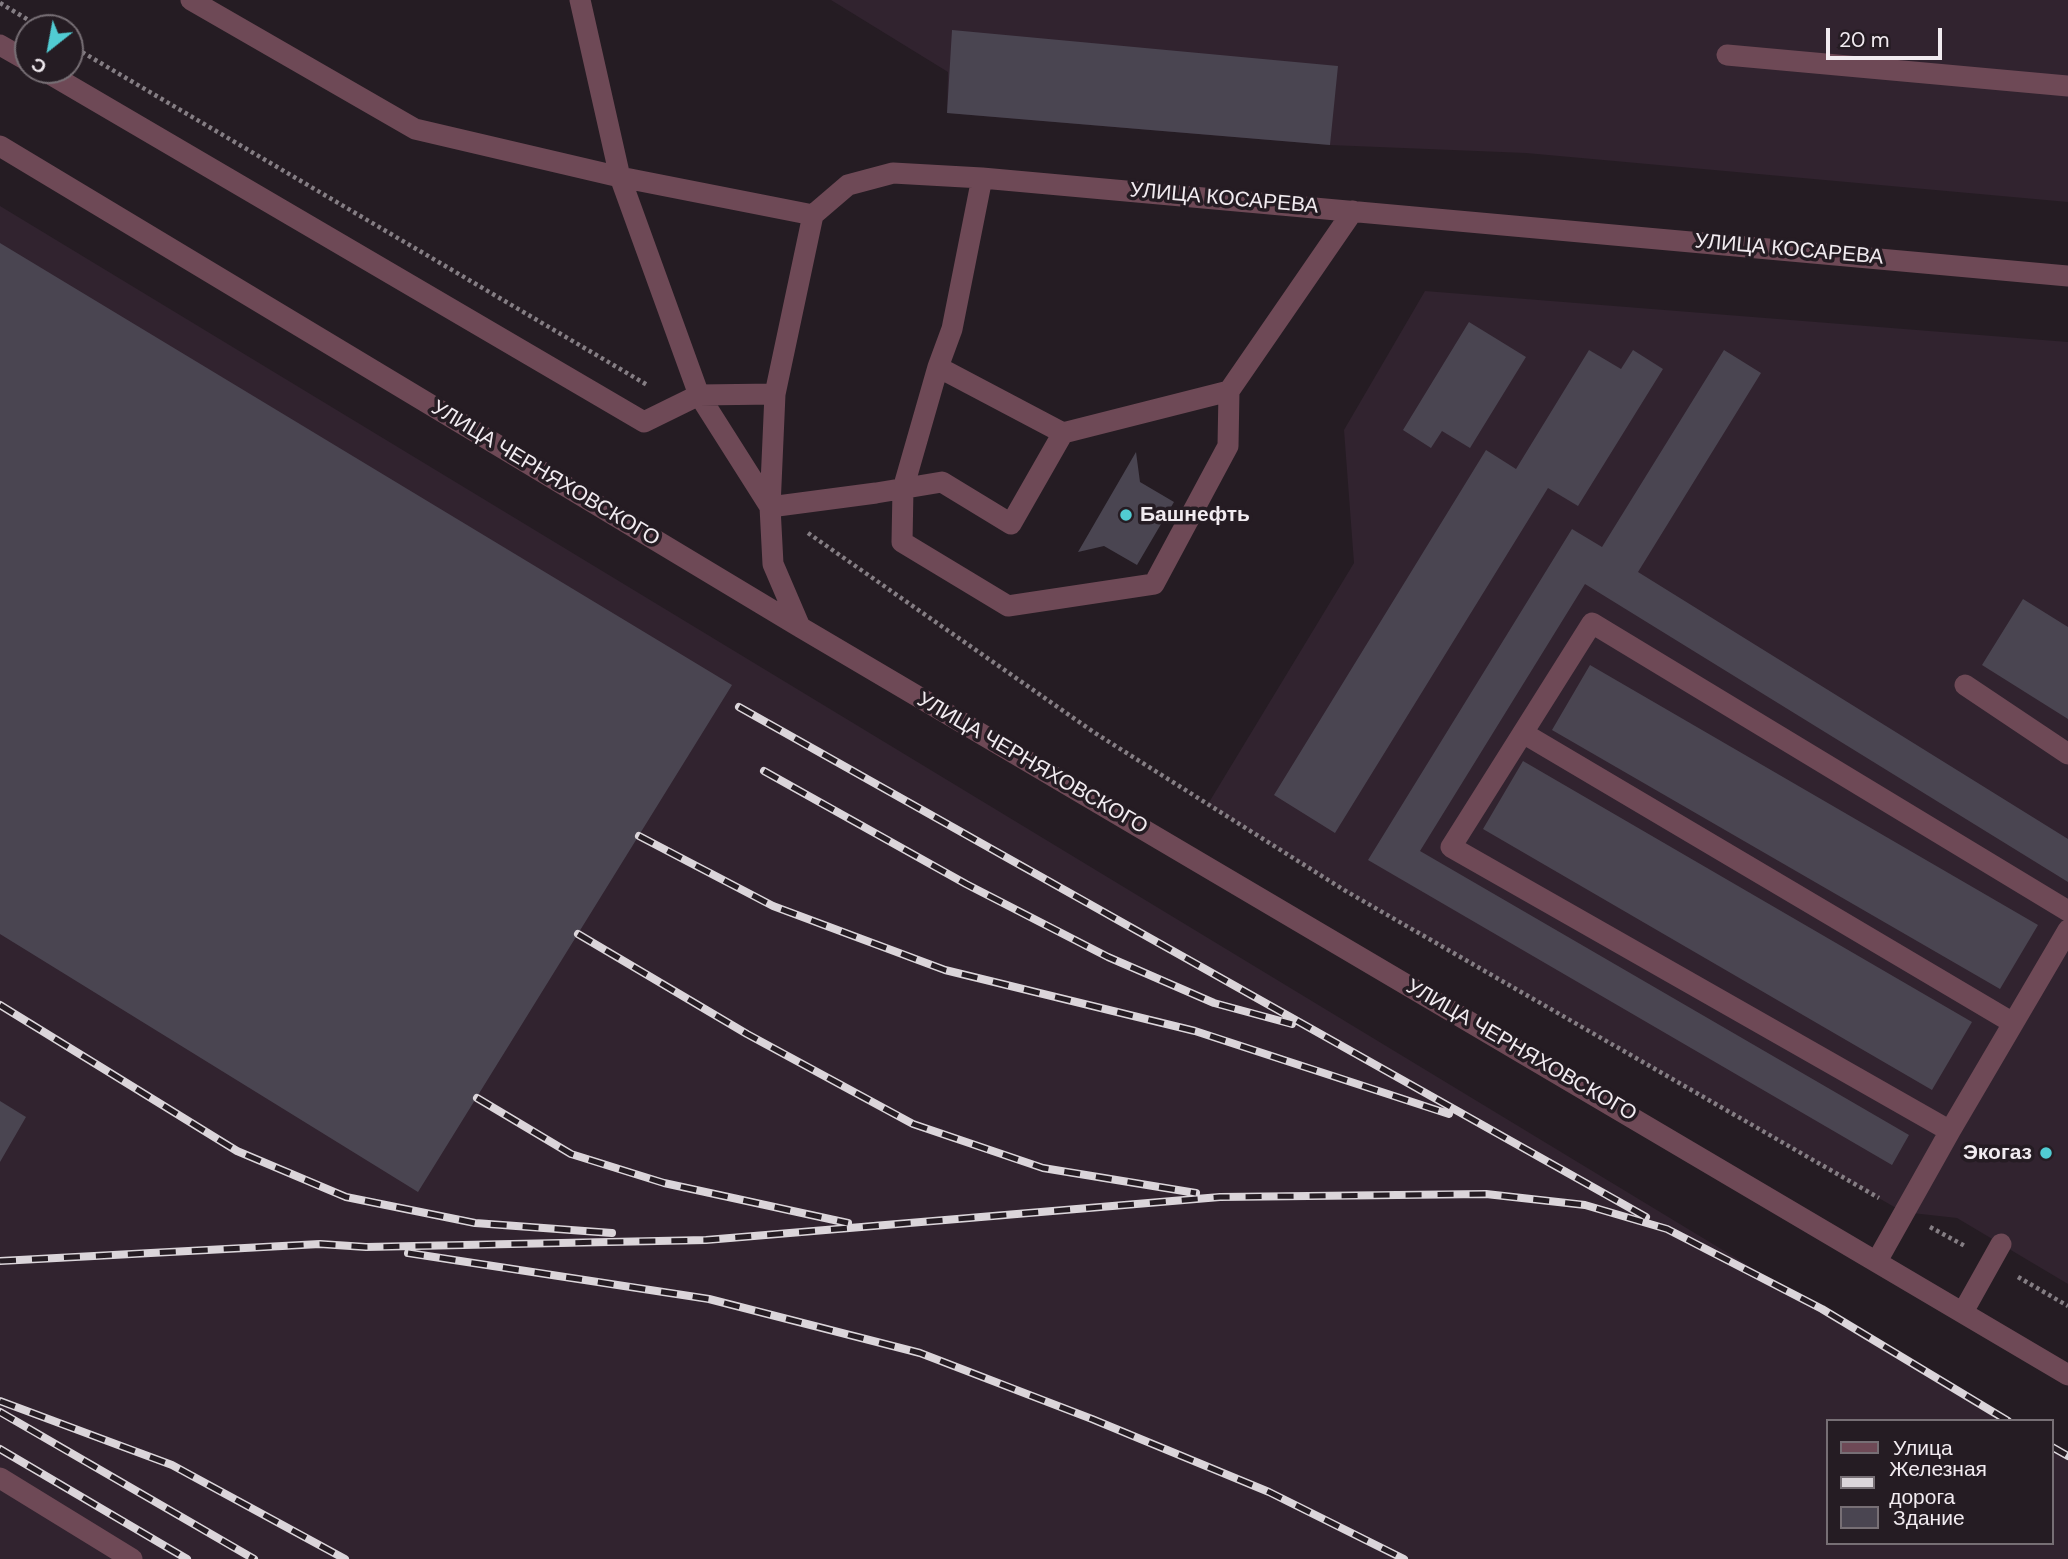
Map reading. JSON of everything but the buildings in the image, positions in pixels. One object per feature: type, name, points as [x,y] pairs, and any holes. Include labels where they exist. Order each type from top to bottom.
[{"type":"street","points":[[191,0],[415,129],[620,177],[813,215],[775,394],[770,507],[772,564],[800,627]]},
{"type":"street","points":[[580,0],[620,177],[699,395],[770,507]]},
{"type":"street","points":[[1727,55],[2068,86]]},
{"type":"street","points":[[67,84],[645,422],[699,395],[775,394]]},
{"type":"street","name":"УЛИЦА ЧЕРНЯХОВСКОГО","points":[[0,146],[800,627],[2068,1375]]},
{"type":"street","name":"УЛИЦА КОСАРЕВА","points":[[813,215],[848,185],[892,173],[982,178],[2068,276]]},
{"type":"street","points":[[982,178],[952,329],[938,367],[903,489],[902,542],[1008,606],[1154,583],[1228,446],[1229,390],[1353,211]]},
{"type":"street","points":[[938,367],[1063,433],[1229,390]]},
{"type":"street","points":[[770,507],[942,482],[1011,524],[1063,433]]},
{"type":"street","points":[[1950,1131],[1451,847],[1592,623],[2068,911]]},
{"type":"street","points":[[1965,685],[2068,754]]},
{"type":"street","points":[[1523,733],[2013,1023]]},
{"type":"street","points":[[1877,1261],[2068,930]]},
{"type":"street","points":[[1963,1312],[2001,1244]]},
{"type":"street","points":[[0,1478],[132,1559]]},
{"type":"path","points":[[0,3],[18,14]]},
{"type":"path","points":[[84,53],[650,386]]},
{"type":"path","points":[[770,507],[1095,733],[1344,890],[1903,1212]]},
{"type":"shaded area","points":[[831,0],[2068,0],[2068,202],[1526,153],[1330,145],[947,113],[948,72]]},
{"type":"shaded area","points":[[0,206],[1764,1275],[2007,1419],[1826,1419],[1826,1545],[2054,1545],[2054,1447],[2068,1455],[2068,1559],[0,1559]]},
{"type":"shaded area","points":[[1425,291],[2068,342],[2068,1284],[1957,1218],[1903,1212],[1344,890],[1208,804],[1354,563],[1344,430]]},
{"type":"railway","points":[[739,707],[1646,1217]]},
{"type":"railway","points":[[764,771],[966,884],[1108,957],[1214,1003],[1292,1024]]},
{"type":"railway","points":[[639,836],[773,906],[945,970],[1195,1031],[1449,1114]]},
{"type":"railway","points":[[578,934],[747,1034],[913,1124],[1043,1168],[1196,1193]]},
{"type":"railway","points":[[0,1005],[237,1151],[346,1197],[475,1223],[612,1233]]},
{"type":"railway","points":[[477,1098],[571,1154],[664,1183],[848,1223]]},
{"type":"railway","points":[[0,1261],[320,1244],[366,1247],[706,1240],[1220,1197],[1486,1194],[1585,1205],[1667,1229],[1822,1309],[2005,1419]]},
{"type":"railway","points":[[408,1253],[709,1299],[920,1353],[1092,1419],[1269,1492],[1404,1559]]},
{"type":"railway","points":[[0,1401],[172,1465],[345,1559]]},
{"type":"railway","points":[[0,1412],[254,1559]]},
{"type":"railway","points":[[2054,1448],[2068,1456]]},
{"type":"railway","points":[[0,1449],[187,1559]]},
{"type":"place","name":"Башнефть","points":[[1126,515]]},
{"type":"place","name":"Экогаз","points":[[2046,1153]]}]
